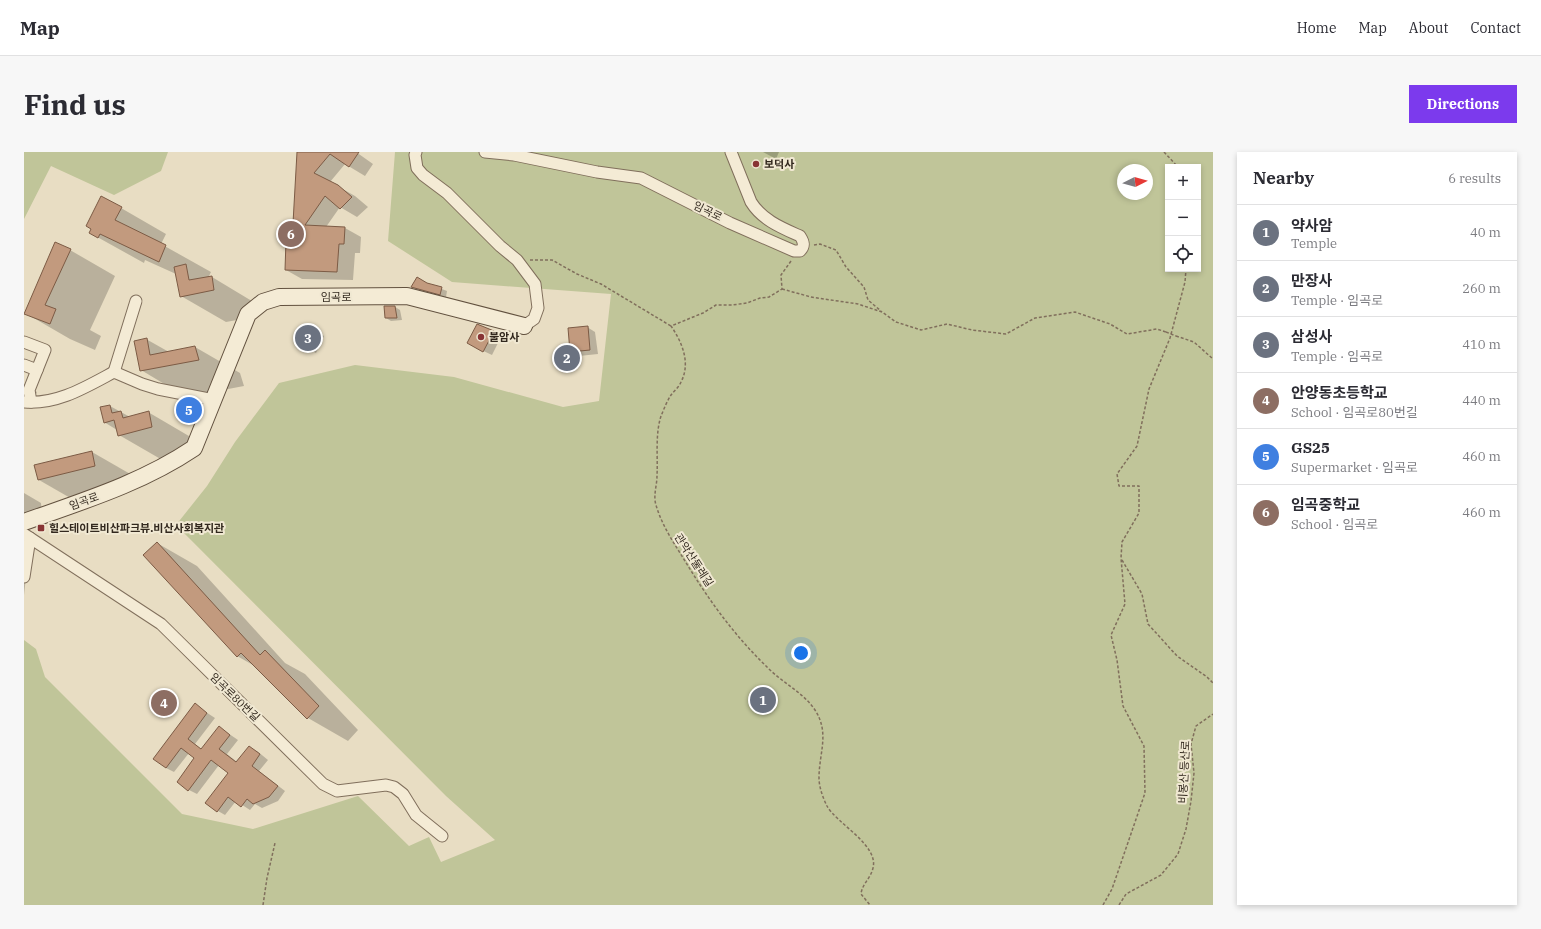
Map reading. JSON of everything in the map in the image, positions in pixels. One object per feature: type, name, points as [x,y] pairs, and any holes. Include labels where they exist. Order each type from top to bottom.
[{"type":"street","name":"임곡로","points":[[24,522],[123,486],[174,461],[194,448],[248,314],[263,302],[280,297],[407,296],[524,326],[534,319],[538,308],[536,284],[517,260],[500,246],[447,194],[423,175],[417,168],[414,155],[416,152]]},
{"type":"street","name":"임곡로","points":[[485,152],[514,155],[597,172],[641,178],[730,222],[799,250]]},
{"type":"street","points":[[731,152],[751,202],[756,210],[761,216],[800,236],[804,242],[799,250]]},
{"type":"street","points":[[24,342],[45,350],[29,390],[28,402],[52,400],[71,394],[114,372],[136,301]]},
{"type":"street","points":[[24,365],[37,370]]},
{"type":"street","points":[[114,372],[158,389],[214,400]]},
{"type":"street","points":[[24,577],[27,536]]},
{"type":"street","name":"임곡로80번길","points":[[27,536],[161,624],[323,784],[337,791],[386,785],[394,787],[403,794],[416,815],[442,836]]},
{"type":"path","points":[[1164,152],[1175,164]]},
{"type":"path","points":[[782,289],[781,275],[799,250],[807,246],[820,244],[836,250],[846,267],[864,287],[868,300],[882,312],[896,322],[921,330],[947,324],[972,330],[1006,334],[1035,318],[1075,312],[1110,324],[1127,334],[1157,329],[1166,332],[1194,342],[1213,359]]},
{"type":"path","points":[[517,260],[552,260],[577,274],[601,284],[671,326],[703,313],[716,305],[747,303],[760,298],[769,297],[782,289],[810,297],[858,304],[882,312]]},
{"type":"path","points":[[1103,905],[1112,889],[1145,793],[1144,746],[1123,706],[1117,660],[1111,635],[1125,604],[1121,558],[1122,542],[1138,513],[1139,486],[1119,486],[1116,474],[1137,446],[1149,389],[1170,338],[1185,282],[1186,272]]},
{"type":"path","name":"관악산둘레길","points":[[671,326],[679,337],[685,355],[685,369],[681,381],[670,396],[661,417],[659,427],[656,460],[657,476],[655,503],[660,518],[667,533],[693,575],[734,632],[767,668],[810,702],[822,723],[824,736],[819,778],[821,792],[828,808],[838,820],[858,836],[870,852],[874,866],[860,894],[870,905]]},
{"type":"path","points":[[1121,558],[1142,594],[1148,624],[1177,656],[1207,677],[1213,683]]},
{"type":"path","name":"비봉산 등산로","points":[[1119,905],[1126,894],[1161,874],[1178,854],[1186,829],[1191,801],[1194,773],[1191,744],[1196,726],[1213,714]]},
{"type":"path","points":[[263,905],[267,878],[275,843]]},
{"type":"green space","points":[[24,152],[168,152],[161,171],[114,195],[51,166],[24,219]]},
{"type":"green space","points":[[395,152],[1213,152],[1213,905],[24,905],[24,640],[36,649],[45,677],[182,814],[253,829],[358,796],[409,846],[429,837],[441,862],[495,840],[446,796],[176,525],[207,486],[235,442],[279,383],[355,365],[454,377],[563,407],[599,401],[611,294],[452,282],[388,241]]},
{"type":"building","points":[[297,152],[359,152],[349,167],[330,154],[314,173],[338,185],[352,197],[340,209],[325,196],[305,225],[345,227],[344,244],[339,244],[337,272],[285,270],[286,241],[292,241]]},
{"type":"building","points":[[101,196],[122,207],[115,220],[166,245],[159,262],[100,234],[98,238],[89,233],[91,229],[86,226]]},
{"type":"building","points":[[55,242],[71,249],[45,305],[56,309],[50,324],[24,314]]},
{"type":"building","points":[[186,264],[189,280],[212,276],[214,290],[180,297],[174,267]]},
{"type":"building","points":[[417,277],[427,283],[442,287],[440,295],[411,287]]},
{"type":"building","points":[[384,306],[395,306],[397,318],[385,318]]},
{"type":"building","name":"불암사","points":[[477,324],[494,331],[483,352],[467,343]]},
{"type":"building","points":[[305,325],[319,333],[311,351],[297,344]]},
{"type":"building","points":[[588,326],[590,350],[570,352],[568,328]]},
{"type":"building","points":[[147,338],[150,355],[195,346],[199,360],[140,371],[134,341]]},
{"type":"building","points":[[181,402],[199,407],[195,419],[178,414]]},
{"type":"building","points":[[110,405],[112,413],[121,411],[123,418],[149,411],[152,427],[118,436],[114,420],[104,423],[100,407]]},
{"type":"building","points":[[92,451],[95,466],[38,480],[34,465]]},
{"type":"building","points":[[157,542],[260,655],[265,650],[319,706],[307,719],[241,653],[237,657],[143,555]]},
{"type":"building","points":[[758,691],[774,698],[769,709],[753,702]]},
{"type":"building","points":[[195,703],[207,713],[188,739],[201,749],[219,726],[230,735],[219,749],[236,762],[249,746],[260,754],[252,766],[278,786],[269,797],[253,804],[247,799],[241,807],[228,797],[217,812],[205,803],[228,773],[211,760],[188,791],[177,782],[194,758],[181,748],[166,768],[153,759]]},
{"type":"place","name":"보덕사","points":[[756,164]]},
{"type":"place","name":"임곡중학교","points":[[291,234]]},
{"type":"place","name":"불암사","points":[[481,337]]},
{"type":"place","name":"삼성사","points":[[308,338]]},
{"type":"place","name":"만장사","points":[[567,358]]},
{"type":"place","name":"GS25","points":[[189,410]]},
{"type":"place","name":"힐스테이트비산파크뷰.비산사회복지관","points":[[41,528]]},
{"type":"place","name":"약사암","points":[[763,700]]},
{"type":"place","name":"안양동초등학교","points":[[164,703]]}]
